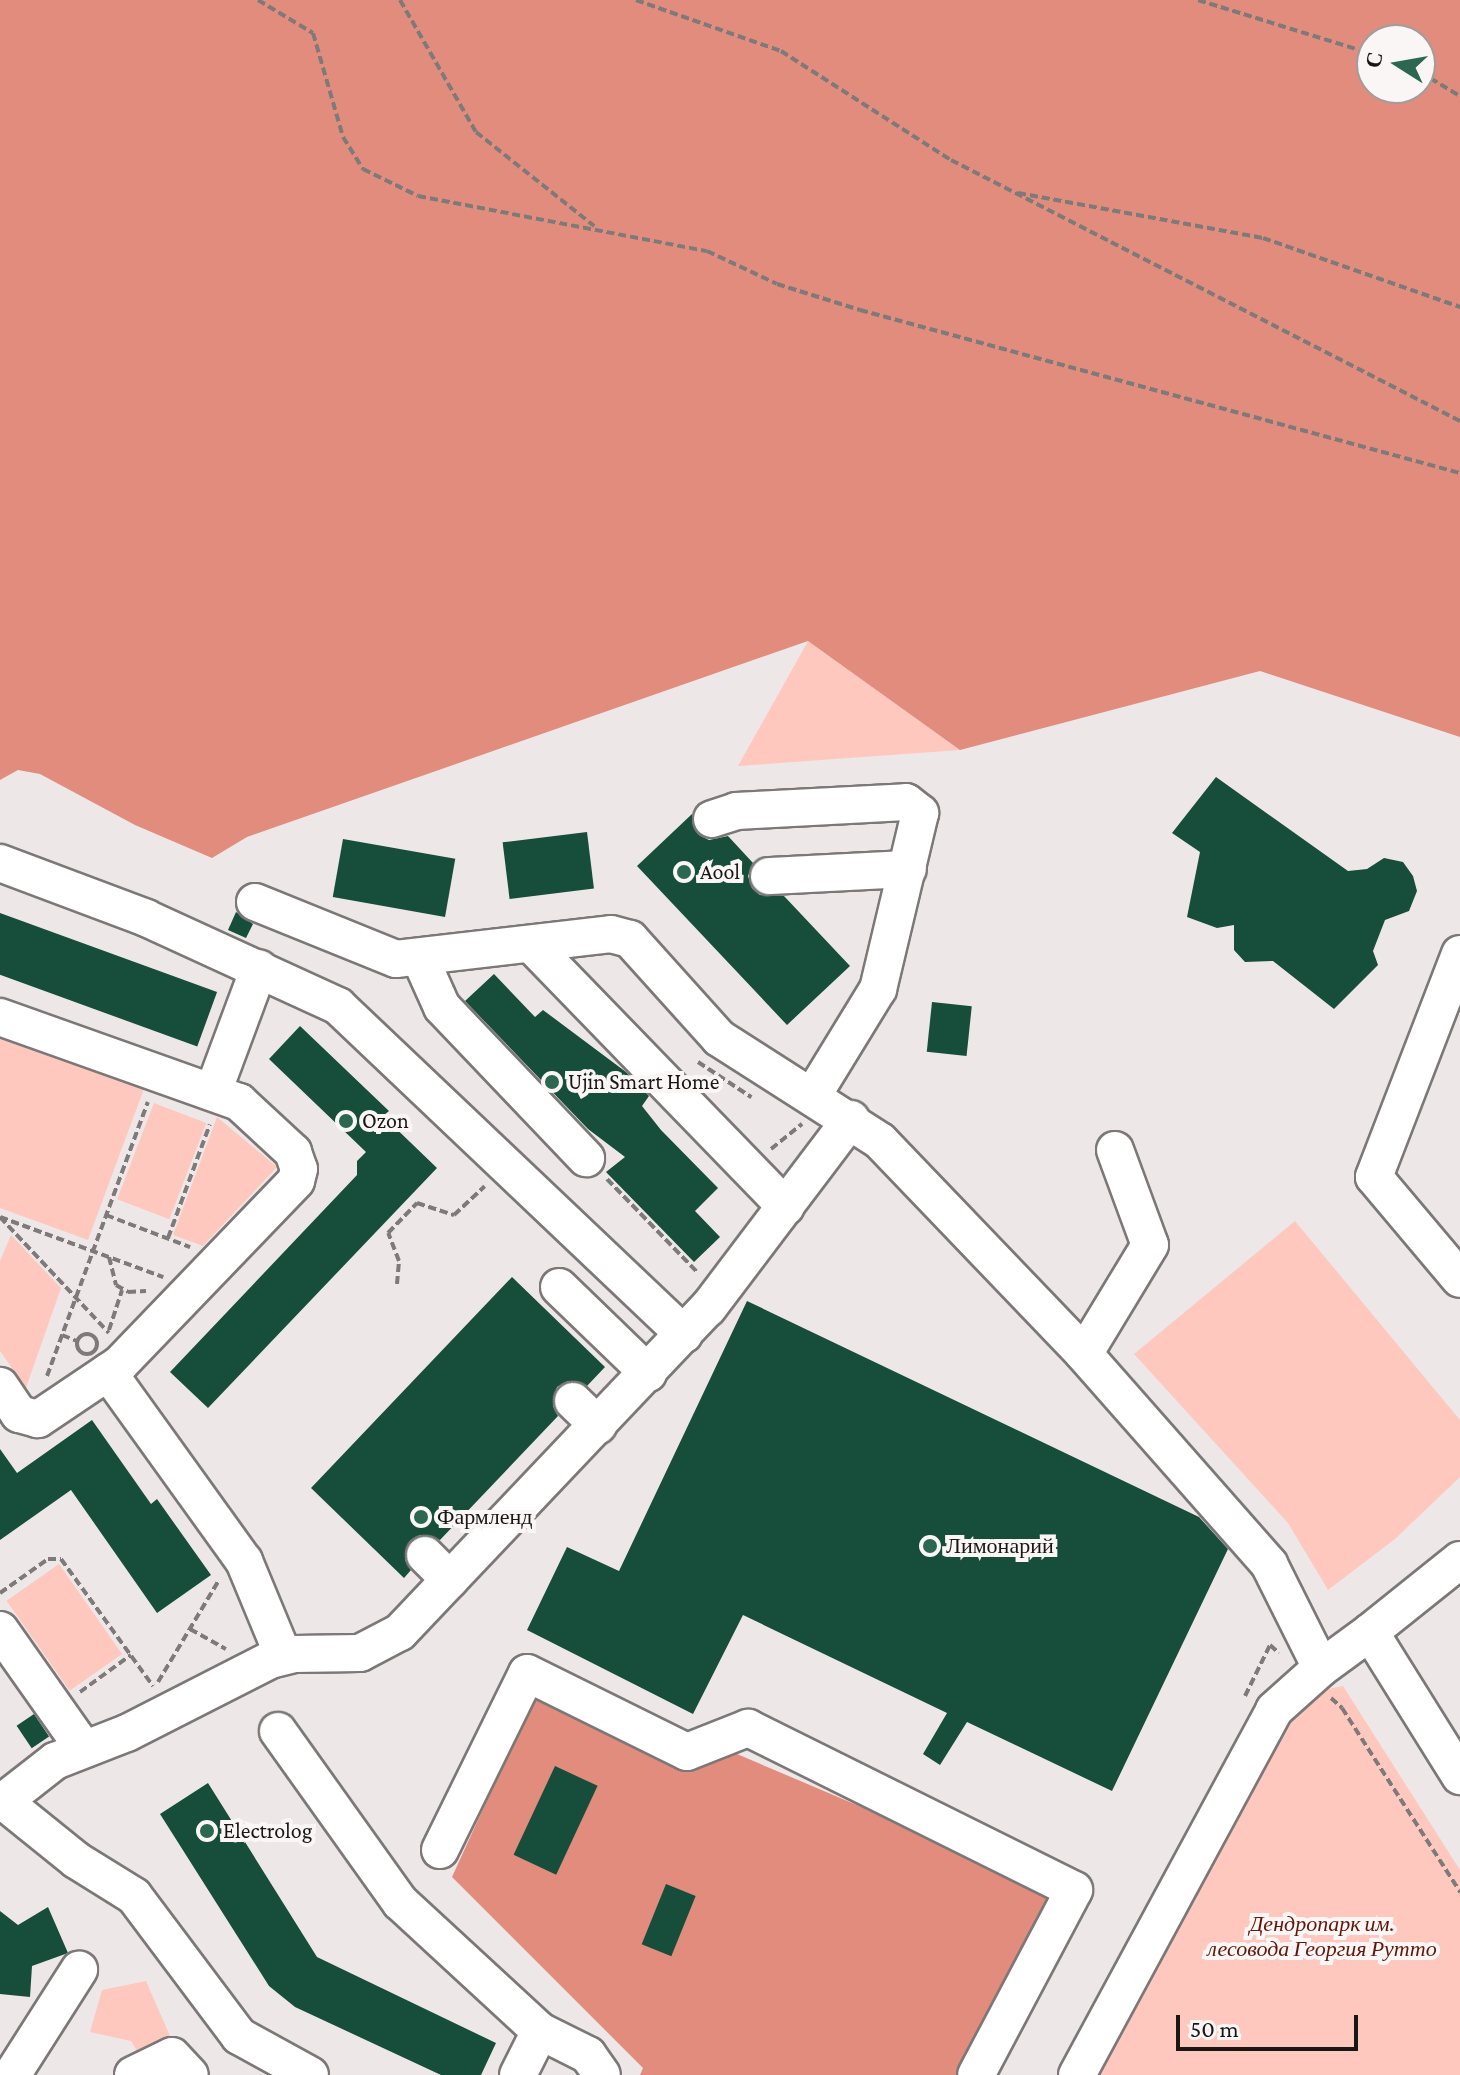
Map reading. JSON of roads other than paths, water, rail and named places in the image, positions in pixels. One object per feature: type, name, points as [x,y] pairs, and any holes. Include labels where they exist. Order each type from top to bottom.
[{"type":"street","points":[[310,2075],[249,2044],[230,2026],[134,1896],[76,1860],[2,1802],[49,1765],[84,1749],[162,1699],[283,1655],[375,1648],[400,1632],[437,1568],[585,1413],[648,1373],[720,1294],[786,1207],[878,989],[920,818],[911,803],[785,808],[786,820],[778,828],[719,827]]},
{"type":"street","points":[[0,863],[146,918],[259,968],[347,1013],[684,1334]]},
{"type":"street","points":[[769,876],[908,869]]},
{"type":"street","points":[[255,902],[380,955],[482,966],[531,944],[611,934],[630,939],[719,1038],[831,1106],[934,1192],[1084,1354],[1269,1564],[1321,1668]]},
{"type":"street","points":[[531,944],[786,1207]]},
{"type":"street","points":[[1460,954],[1374,1177],[1460,1279]]},
{"type":"street","points":[[420,958],[442,1007],[586,1158]]},
{"type":"street","points":[[217,1094],[259,968]]},
{"type":"street","points":[[0,1017],[217,1094],[253,1113],[293,1152],[299,1169],[296,1181],[222,1258],[172,1283],[46,1416],[31,1419],[19,1414],[0,1386]]},
{"type":"street","points":[[1084,1354],[1150,1245],[1115,1150]]},
{"type":"street","points":[[559,1287],[648,1373]]},
{"type":"street","points":[[112,1347],[237,1551],[283,1655]]},
{"type":"street","points":[[1077,2075],[1274,1710],[1321,1668],[1460,1560]]},
{"type":"street","points":[[0,1630],[84,1749]]},
{"type":"street","points":[[1370,1632],[1460,1776]]},
{"type":"street","points":[[440,1850],[527,1673],[687,1752],[748,1728],[1074,1890],[976,2075]]},
{"type":"street","points":[[278,1731],[400,1902],[540,2031],[588,2055],[602,2075]]},
{"type":"street","points":[[12,2075],[79,1970]]},
{"type":"street","points":[[133,2075],[164,2056],[184,2066],[230,2026]]},
{"type":"street","points":[[518,2075],[540,2031]]},
{"type":"place","name":"Aool","points":[[684,872]]},
{"type":"place","name":"Ujin Smart Home","points":[[552,1082]]},
{"type":"place","name":"Ozon","points":[[346,1121]]},
{"type":"place","name":"Фармленд","points":[[421,1517]]},
{"type":"place","name":"Лимонарий","points":[[930,1546]]},
{"type":"place","name":"Electrolog","points":[[207,1831]]},
{"type":"park label","name":"Дендропарк им. лесовода Георгия Рутто","points":[[1322,1936]]}]
